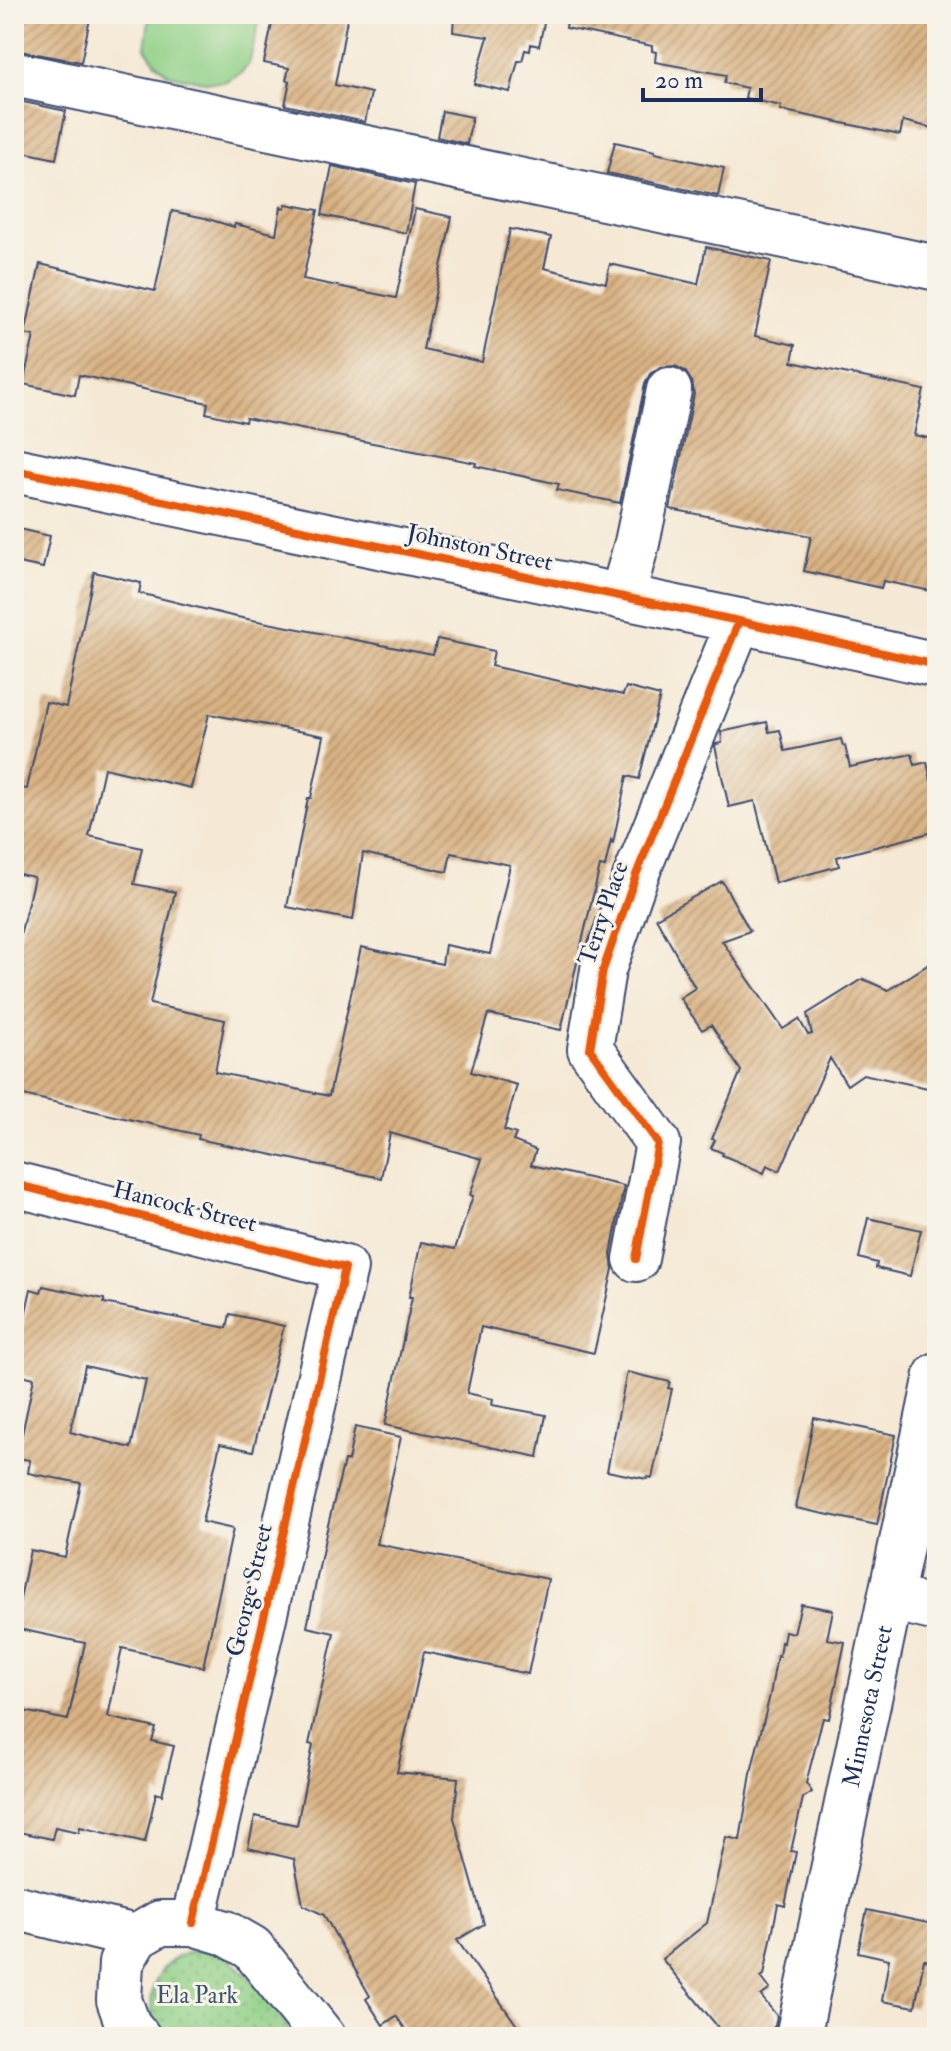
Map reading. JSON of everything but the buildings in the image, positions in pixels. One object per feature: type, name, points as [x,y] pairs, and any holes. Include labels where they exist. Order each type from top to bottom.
[{"type":"street","points":[[14,74],[937,268]]},
{"type":"street","points":[[622,597],[637,543],[669,390]]},
{"type":"street","name":"Johnston Street","points":[[14,470],[937,665]]},
{"type":"street","name":"Terry Place","points":[[636,1259],[658,1143],[590,1049],[603,970],[636,875],[739,621]]},
{"type":"street","name":"Hancock Street","points":[[14,1184],[345,1268]]},
{"type":"street","name":"George Street","points":[[193,1923],[345,1268]]},
{"type":"street","name":"Minnesota Street","points":[[798,2037],[937,1375]]},
{"type":"street","points":[[891,1598],[937,1609]]},
{"type":"street","points":[[14,1907],[136,1937]]},
{"type":"street","points":[[138,2037],[128,2025],[119,2000],[121,1963],[136,1937],[160,1923],[193,1923],[226,1933],[252,1948],[323,2037]]},
{"type":"green space","points":[[150,14],[261,14],[249,64],[241,73],[224,82],[205,82],[168,74],[156,63],[145,48]]},
{"type":"green space","name":"Ela Park","points":[[195,1951],[217,1953],[229,1959],[260,1991],[296,2037],[163,2037],[154,2027],[152,2014],[155,1982],[174,1959]]},
{"type":"cycle path","points":[[14,470],[937,665]]},
{"type":"cycle path","points":[[636,1259],[658,1143],[590,1049],[603,970],[636,875],[739,621]]},
{"type":"cycle path","points":[[14,1184],[345,1268],[193,1923]]}]
